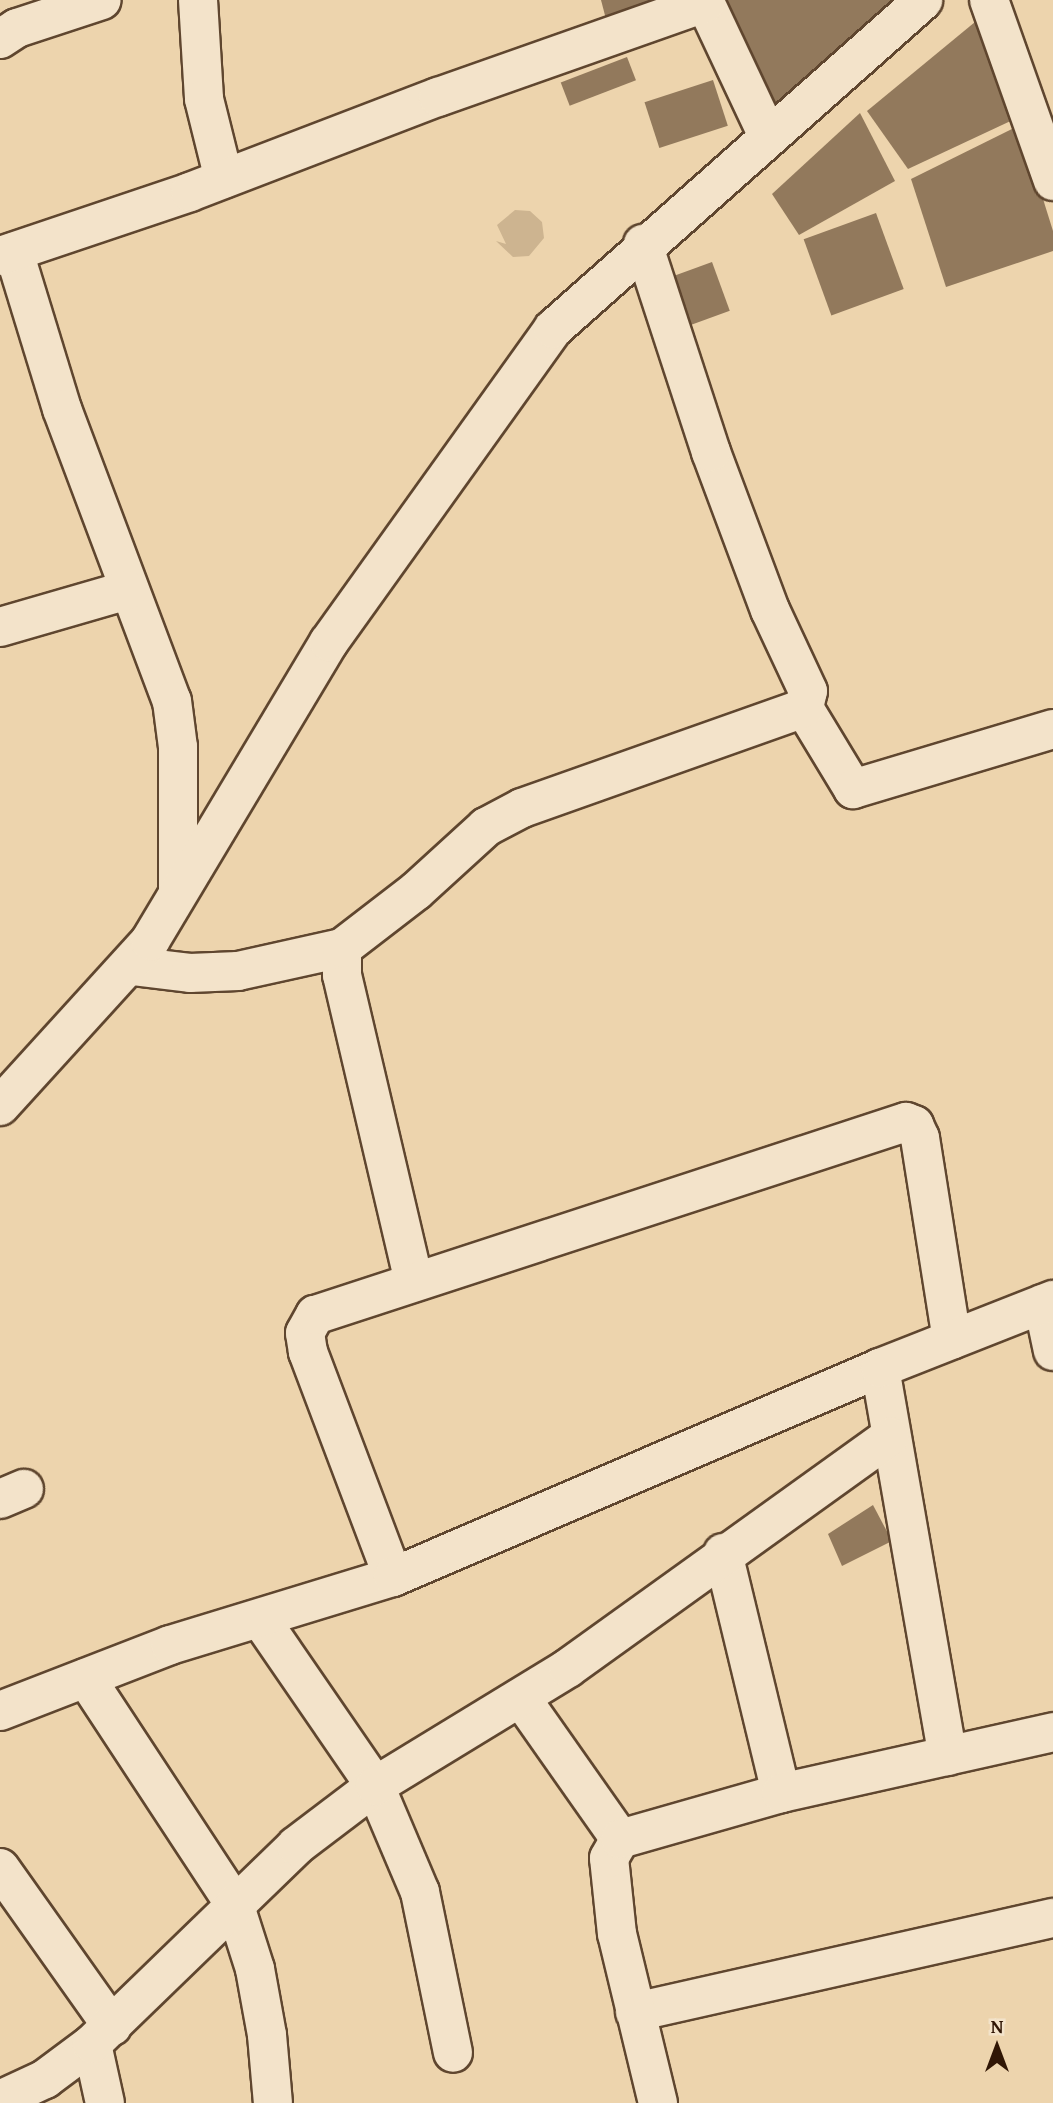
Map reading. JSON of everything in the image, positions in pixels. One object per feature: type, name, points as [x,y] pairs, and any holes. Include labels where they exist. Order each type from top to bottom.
[{"type":"street","points":[[9,22],[102,0]]},
{"type":"street","points":[[198,0],[203,88],[224,179]]},
{"type":"street","points":[[0,1106],[132,966],[329,642],[553,329],[643,244],[767,134],[865,54],[922,0]]},
{"type":"street","points":[[989,0],[1046,133],[1053,181]]},
{"type":"street","points":[[177,892],[177,747],[172,701],[128,590],[7,254],[224,179],[438,97],[705,2],[767,134]]},
{"type":"street","points":[[643,244],[711,452],[770,610],[808,691],[804,708],[853,789],[1053,729]]},
{"type":"street","points":[[0,627],[128,590]]},
{"type":"street","points":[[132,966],[190,973],[238,971],[342,948],[416,891],[486,827],[522,808],[804,708]]},
{"type":"street","points":[[342,948],[342,975],[414,1281]]},
{"type":"street","points":[[393,1577],[308,1352],[305,1333],[315,1315],[906,1122],[914,1125],[920,1138],[951,1339]]},
{"type":"street","points":[[0,1711],[170,1645],[261,1620],[393,1577],[880,1368],[1048,1302],[1053,1351]]},
{"type":"street","points":[[880,1368],[948,1756]]},
{"type":"street","points":[[0,2100],[45,2079],[102,2035],[234,1903],[296,1846],[375,1786],[521,1698],[623,1631],[723,1553],[890,1437]]},
{"type":"street","points":[[723,1553],[781,1793]]},
{"type":"street","points":[[261,1620],[375,1786],[420,1892],[453,2053]]},
{"type":"street","points":[[86,1678],[234,1903],[265,2022],[273,2103]]},
{"type":"street","points":[[521,1698],[620,1839]]},
{"type":"street","points":[[658,2103],[635,2012],[609,1879],[609,1858],[620,1839],[781,1793],[1053,1732]]},
{"type":"street","points":[[0,1867],[102,2035],[105,2103]]},
{"type":"street","points":[[635,2012],[1053,1918]]},
{"type":"shaded area","points":[[515,210],[530,211],[542,222],[544,238],[529,256],[513,257],[496,241],[506,244],[497,225]]},
{"type":"building","points":[[601,0],[675,0],[607,23]]},
{"type":"building","points":[[722,0],[904,0],[772,115]]},
{"type":"building","points":[[975,22],[1017,118],[908,169],[867,111]]},
{"type":"building","points":[[627,57],[636,80],[570,106],[561,82]]},
{"type":"building","points":[[713,80],[728,126],[659,148],[645,102]]},
{"type":"building","points":[[860,113],[895,181],[799,235],[772,194]]},
{"type":"building","points":[[1020,125],[1053,231],[1053,251],[946,287],[911,179]]},
{"type":"building","points":[[876,213],[904,289],[831,315],[804,239]]},
{"type":"building","points":[[712,262],[730,311],[679,329],[661,280]]},
{"type":"building","points":[[873,1505],[892,1541],[842,1566],[828,1534]]}]
